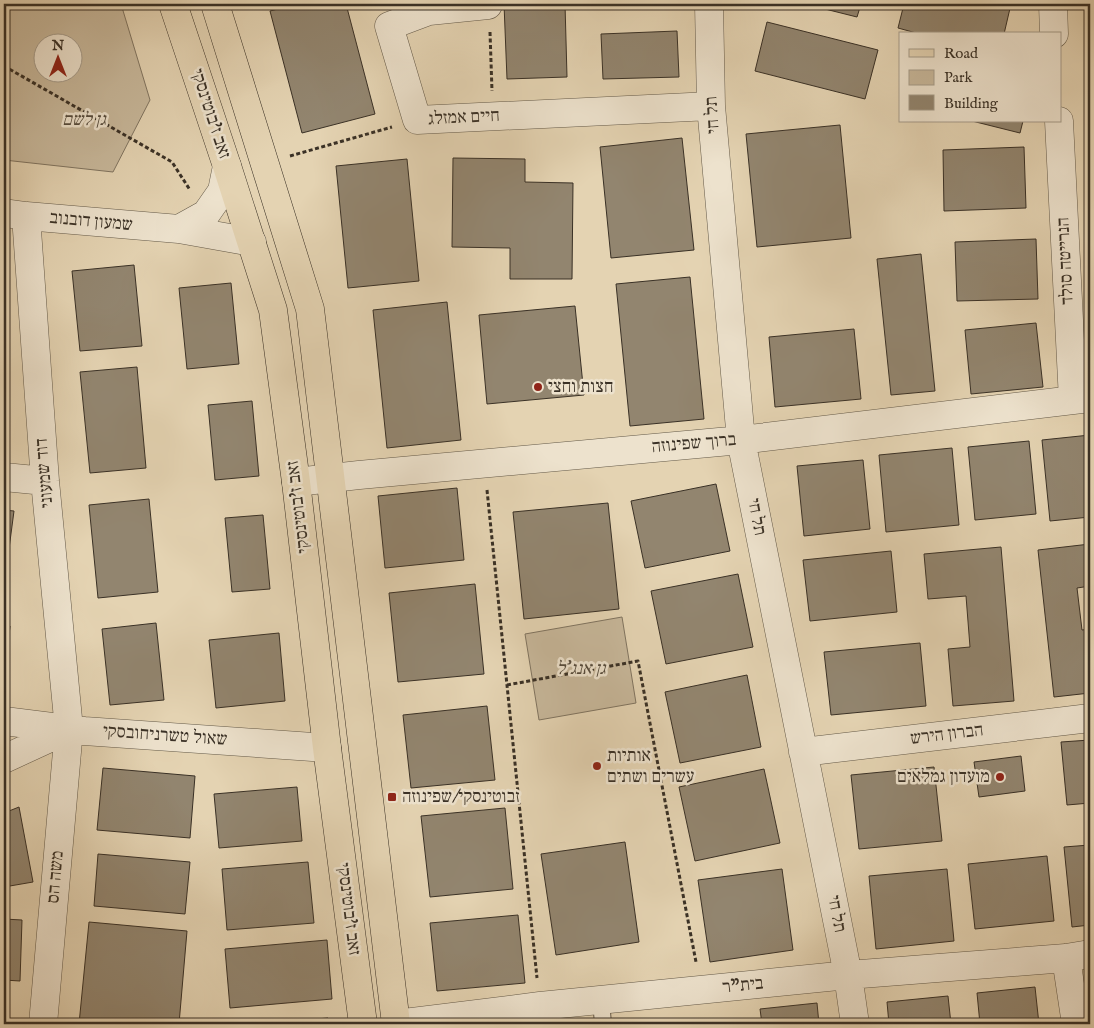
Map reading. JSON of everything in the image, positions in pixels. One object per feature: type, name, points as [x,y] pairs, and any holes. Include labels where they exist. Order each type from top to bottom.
[{"type":"main road","name":"זאב ז'בוטינסקי","points":[[173,4],[273,310],[363,1024]]},
{"type":"main road","name":"זאב ז'בוטינסקי","points":[[215,4],[310,309],[396,1024]]},
{"type":"street","name":"תל חי","points":[[709,4],[711,106],[741,440],[848,975],[855,1024]]},
{"type":"street","points":[[1053,4],[1054,32]]},
{"type":"street","name":"חיים אמזלג","points":[[488,5],[429,11],[389,26],[417,120],[711,106]]},
{"type":"street","name":"הנרייטה סולד","points":[[1059,122],[1082,399]]},
{"type":"street","points":[[179,229],[206,214],[222,191],[227,166]]},
{"type":"street","name":"שמעון דובנוב","points":[[15,215],[179,229],[252,242]]},
{"type":"street","name":"דוד שמעוני","points":[[15,215],[45,481],[69,729]]},
{"type":"street","name":"ברוך שפינוזה","points":[[296,482],[741,440],[1082,399]]},
{"type":"street","points":[[4,477],[45,481]]},
{"type":"street","name":"הברון הירש","points":[[804,752],[1090,718]]},
{"type":"street","name":"שאול טשרניחובסקי","points":[[4,721],[69,729],[327,748]]},
{"type":"street","points":[[4,759],[69,729]]},
{"type":"street","name":"משה הס","points":[[43,1024],[69,729]]},
{"type":"street","points":[[1076,1024],[1078,956]]},
{"type":"street","name":"בית\"ר","points":[[396,1024],[540,1006],[602,1012],[701,990],[848,975],[1078,956]]},
{"type":"path","points":[[488,5],[494,117]]},
{"type":"path","points":[[4,66],[172,162],[206,214]]},
{"type":"path","points":[[265,163],[417,120]]},
{"type":"path","points":[[485,463],[540,1006]]},
{"type":"path","points":[[506,685],[638,662],[701,990]]},
{"type":"green space","name":"גן לשם","points":[[4,4],[121,4],[150,100],[113,172],[4,160]]},
{"type":"green space","name":"גן אנג'ל","points":[[622,617],[636,703],[539,720],[525,634]]},
{"type":"building","points":[[298,4],[346,4],[375,114],[302,133],[270,11]]},
{"type":"building","points":[[504,4],[565,4],[567,77],[507,79]]},
{"type":"building","points":[[805,4],[861,4],[857,17]]},
{"type":"building","points":[[904,4],[1011,4],[1004,32],[913,32],[898,28]]},
{"type":"building","points":[[767,22],[878,50],[865,99],[755,71]]},
{"type":"building","points":[[677,31],[679,77],[603,79],[601,34]]},
{"type":"building","points":[[976,122],[1023,122],[1020,133]]},
{"type":"building","points":[[840,125],[851,238],[757,247],[746,134]]},
{"type":"building","points":[[682,138],[694,250],[611,258],[600,147]]},
{"type":"building","points":[[1024,147],[1026,208],[944,211],[943,150]]},
{"type":"building","points":[[453,158],[525,159],[525,182],[573,183],[572,279],[510,279],[510,248],[452,247]]},
{"type":"building","points":[[407,159],[419,281],[348,288],[336,166]]},
{"type":"building","points":[[1036,239],[1038,299],[957,301],[955,242]]},
{"type":"building","points":[[921,254],[935,391],[891,395],[877,259]]},
{"type":"building","points":[[134,265],[142,346],[80,351],[72,271]]},
{"type":"building","points":[[690,277],[704,419],[630,426],[616,284]]},
{"type":"building","points":[[231,283],[239,364],[187,369],[179,288]]},
{"type":"building","points":[[447,302],[461,440],[387,448],[373,310]]},
{"type":"building","points":[[575,306],[584,395],[487,404],[479,315]]},
{"type":"building","points":[[1036,323],[1043,387],[971,394],[965,330]]},
{"type":"building","points":[[854,329],[861,399],[775,407],[769,337]]},
{"type":"building","points":[[137,367],[146,468],[90,473],[80,372]]},
{"type":"building","points":[[252,401],[259,476],[215,480],[208,405]]},
{"type":"building","points":[[1090,435],[1090,517],[1050,521],[1042,440]]},
{"type":"building","points":[[1029,441],[1036,514],[975,520],[968,447]]},
{"type":"building","points":[[952,448],[959,525],[886,532],[879,455]]},
{"type":"building","points":[[863,460],[870,529],[804,536],[797,466]]},
{"type":"building","points":[[716,484],[730,551],[645,568],[631,501]]},
{"type":"building","points":[[457,488],[464,560],[385,568],[378,496]]},
{"type":"building","points":[[149,499],[158,592],[98,598],[89,505]]},
{"type":"building","points":[[608,503],[619,609],[524,619],[513,512]]},
{"type":"building","points":[[4,510],[14,511],[5,579],[4,579]]},
{"type":"building","points":[[263,515],[270,589],[232,592],[225,518]]},
{"type":"building","points":[[1090,544],[1090,586],[1077,588],[1082,630],[1090,629],[1090,693],[1054,697],[1038,550]]},
{"type":"building","points":[[1001,547],[1014,701],[953,706],[948,649],[970,647],[966,596],[928,599],[924,554]]},
{"type":"building","points":[[891,551],[897,612],[810,621],[803,560]]},
{"type":"building","points":[[738,574],[753,647],[666,664],[651,591]]},
{"type":"building","points":[[475,584],[484,674],[398,682],[389,593]]},
{"type":"building","points":[[156,623],[164,700],[110,705],[102,629]]},
{"type":"building","points":[[4,625],[10,626],[4,683]]},
{"type":"building","points":[[279,633],[285,701],[216,708],[209,640]]},
{"type":"building","points":[[920,643],[926,706],[831,715],[824,652]]},
{"type":"building","points":[[747,675],[761,747],[680,763],[665,692]]},
{"type":"building","points":[[487,706],[495,780],[411,788],[403,715]]},
{"type":"building","points":[[1090,740],[1090,803],[1067,805],[1061,742]]},
{"type":"building","name":"מועדון גמלאים","points":[[1021,756],[1025,791],[979,797],[974,762]]},
{"type":"building","points":[[934,767],[942,841],[859,849],[851,775]]},
{"type":"building","points":[[103,768],[195,776],[190,838],[97,830]]},
{"type":"building","points":[[764,769],[780,843],[695,861],[679,787]]},
{"type":"building","points":[[297,787],[302,841],[219,848],[214,794]]},
{"type":"building","points":[[19,807],[33,882],[4,887],[4,813]]},
{"type":"building","points":[[505,808],[513,889],[430,897],[421,816]]},
{"type":"building","points":[[625,842],[639,942],[556,955],[541,854]]},
{"type":"building","points":[[1090,845],[1090,925],[1072,927],[1064,847]]},
{"type":"building","points":[[98,854],[190,862],[185,914],[94,906]]},
{"type":"building","points":[[1047,856],[1054,921],[975,929],[968,864]]},
{"type":"building","points":[[308,862],[314,923],[227,930],[222,869]]},
{"type":"building","points":[[782,869],[793,950],[710,962],[698,880]]},
{"type":"building","points":[[947,869],[954,941],[876,949],[869,876]]},
{"type":"building","points":[[518,915],[525,983],[437,991],[430,923]]},
{"type":"building","points":[[4,919],[22,920],[20,981],[4,980]]},
{"type":"building","points":[[89,922],[187,931],[179,1024],[79,1024]]},
{"type":"building","points":[[327,940],[332,999],[230,1008],[225,949]]},
{"type":"building","points":[[1035,987],[1039,1024],[980,1024],[977,993]]},
{"type":"building","points":[[948,996],[951,1024],[889,1024],[887,1002]]},
{"type":"building","points":[[817,1003],[819,1024],[762,1024],[760,1009]]},
{"type":"building","points":[[328,1018],[328,1024],[256,1024]]},
{"type":"place","name":"חצות וחצי","points":[[538,387]]},
{"type":"place","name":"אותיות עשרים ושתים","points":[[597,766]]},
{"type":"place","name":"מועדון גמלאים","points":[[1000,777]]},
{"type":"place","name":"זבוטינסקי/שפינוזה","points":[[392,797]]}]
